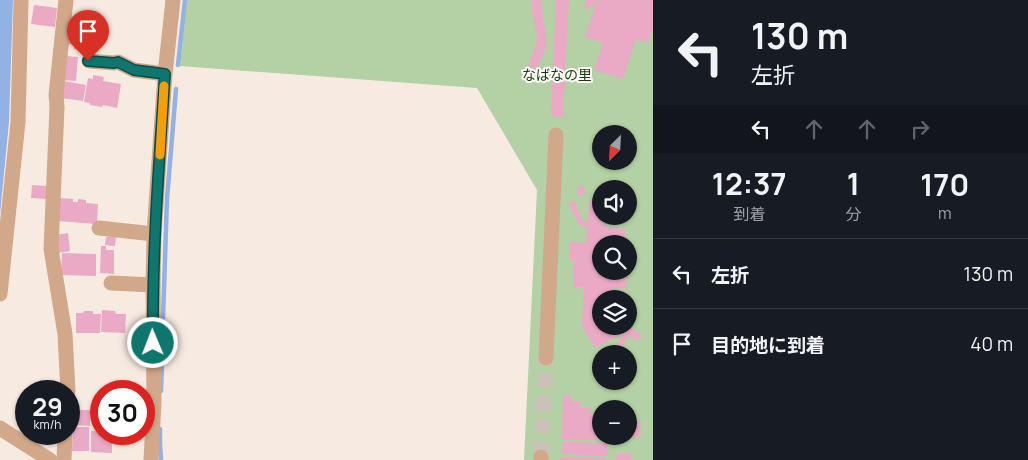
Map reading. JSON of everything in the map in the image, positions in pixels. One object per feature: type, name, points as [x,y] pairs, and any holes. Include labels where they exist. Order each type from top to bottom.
[{"type":"street","points":[[0,294],[18,122],[21,0]]},
{"type":"street","points":[[66,0],[56,95],[51,249],[66,334],[68,380]]},
{"type":"street","points":[[151,460],[154,402],[154,234],[165,74],[173,0]]},
{"type":"street","points":[[88,61],[118,62],[134,70],[165,74]]},
{"type":"street","points":[[546,358],[556,135]]},
{"type":"street","points":[[99,228],[154,234]]},
{"type":"street","points":[[111,283],[153,285]]},
{"type":"street","points":[[0,428],[50,460]]},
{"type":"street","points":[[64,460],[65,445]]},
{"type":"green space","name":"なばなの里","points":[[187,0],[653,0],[653,460],[524,460],[537,190],[477,88],[180,66]]},
{"type":"water","points":[[0,0],[13,0],[9,122],[0,214]]},
{"type":"building","points":[[532,0],[542,0],[547,44],[536,69],[528,66],[536,45],[537,36],[532,12]]},
{"type":"building","points":[[556,0],[569,0],[563,117],[551,116]]},
{"type":"building","points":[[586,0],[596,0],[594,7],[590,5],[589,9],[584,7]]},
{"type":"building","points":[[597,0],[653,0],[653,29],[648,43],[636,39],[623,79],[594,70],[603,43],[585,37]]},
{"type":"building","points":[[34,5],[57,8],[55,27],[31,24]]},
{"type":"building","points":[[69,34],[90,36],[89,51],[74,49],[74,45],[68,44]]},
{"type":"building","points":[[66,56],[78,57],[76,81],[63,80]]},
{"type":"building","points":[[93,75],[104,77],[103,81],[121,84],[117,108],[90,105],[90,103],[84,102],[88,78],[93,79]]},
{"type":"building","points":[[64,81],[86,85],[83,101],[61,98]]},
{"type":"building","points":[[32,185],[48,186],[47,199],[31,198]]},
{"type":"building","points":[[577,186],[585,187],[584,195],[577,195]]},
{"type":"building","points":[[59,198],[73,199],[73,202],[78,202],[78,199],[86,200],[86,203],[98,204],[97,224],[58,221]]},
{"type":"building","points":[[574,200],[583,221],[592,222],[592,225],[607,225],[606,228],[625,229],[625,235],[592,235],[592,280],[626,280],[626,289],[592,290],[592,335],[620,335],[601,345],[593,345],[582,326],[584,287],[573,287],[574,259],[569,259],[569,242],[586,243],[587,227],[580,226],[568,203]]},
{"type":"building","points":[[589,200],[592,200],[592,221],[588,221]]},
{"type":"building","points":[[68,233],[70,251],[58,253],[56,235]]},
{"type":"building","points":[[106,237],[116,237],[115,246],[105,245]]},
{"type":"building","points":[[101,246],[106,246],[106,250],[114,250],[114,274],[100,273]]},
{"type":"building","points":[[62,253],[96,254],[96,276],[61,275]]},
{"type":"building","points":[[102,310],[115,311],[116,314],[126,314],[125,333],[101,332]]},
{"type":"building","points":[[84,311],[93,311],[93,314],[101,314],[100,333],[76,333],[76,313],[83,313]]},
{"type":"building","points":[[637,332],[642,335],[638,341],[629,336],[623,345],[617,344],[622,335],[637,335]]},
{"type":"building","points":[[563,395],[571,395],[571,402],[581,402],[580,408],[591,408],[592,440],[562,439]]},
{"type":"building","points":[[80,410],[90,410],[90,426],[80,425]]},
{"type":"building","points":[[637,421],[641,421],[640,438],[637,438]]},
{"type":"building","points":[[80,427],[89,427],[89,451],[72,451],[72,445],[80,445]]},
{"type":"building","points":[[563,442],[608,445],[608,456],[562,454]]},
{"type":"building","points":[[91,445],[112,445],[112,453],[91,452]]},
{"type":"building","points":[[616,454],[631,454],[631,460],[616,460]]},
{"type":"building","points":[[560,457],[606,458],[606,460],[560,460]]},
{"type":"waterway","points":[[178,65],[185,0]]},
{"type":"waterway","points":[[163,318],[167,199],[176,89]]},
{"type":"waterway","points":[[161,391],[163,336]]},
{"type":"waterway","points":[[160,429],[161,460]]},
{"type":"tunnel","points":[[541,457],[546,358]]},
{"type":"slow traffic","points":[[160,155],[164,86]]},
{"type":"route","points":[[88,61],[118,62],[134,70],[165,74],[154,234],[153,343]]}]
